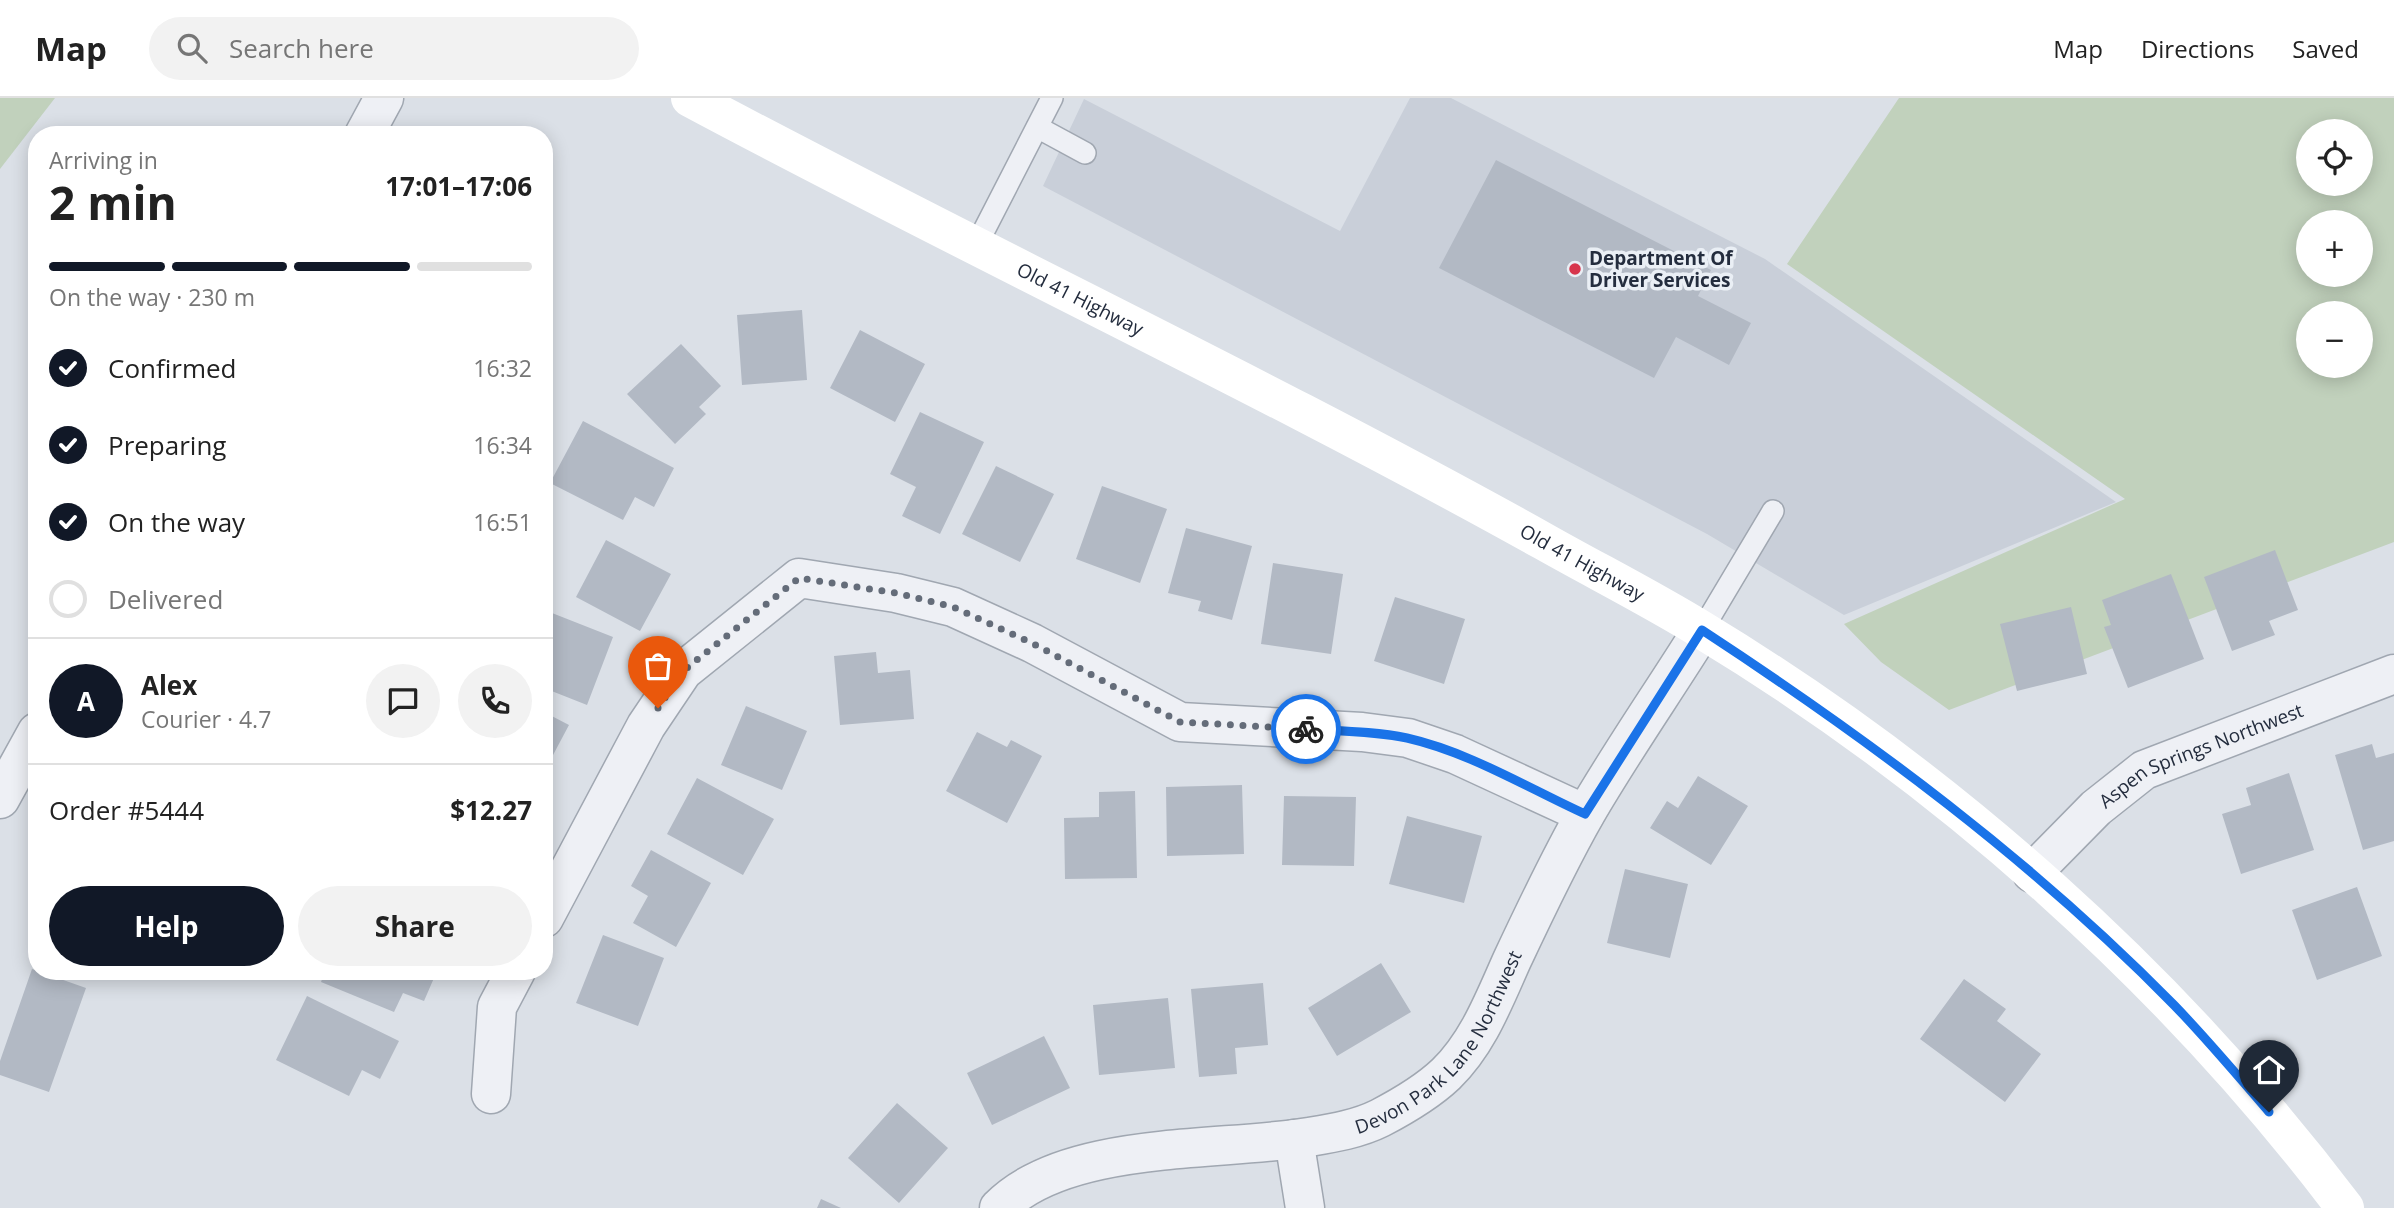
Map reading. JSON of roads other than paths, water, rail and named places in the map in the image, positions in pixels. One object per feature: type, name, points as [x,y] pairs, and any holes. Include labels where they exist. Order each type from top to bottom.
[{"type":"main road","name":"Old 41 Highway","points":[[690,98],[1397,461],[1702,630],[1844,725],[2032,873],[2175,1006],[2299,1147],[2346,1208]]},
{"type":"street","points":[[369,126],[384,98]]},
{"type":"street","points":[[553,901],[646,726],[683,671],[799,578],[896,593],[953,607],[1032,643],[1180,722],[1362,732],[1408,738],[1455,754],[1585,814]]},
{"type":"street","name":"Devon Park Lane Northwest","points":[[999,1208],[1034,1183],[1067,1169],[1113,1157],[1294,1139],[1341,1131],[1377,1119],[1445,1075],[1464,1054],[1493,1006],[1585,814],[1702,630]]},
{"type":"street","name":"Aspen Springs Northwest","points":[[2032,873],[2096,808],[2144,769],[2394,674]]},
{"type":"street","points":[[0,799],[28,748]]},
{"type":"street","points":[[491,1094],[497,1007],[511,980]]},
{"type":"street","points":[[1294,1139],[1305,1208]]},
{"type":"lane","points":[[977,244],[1052,98]]},
{"type":"lane","points":[[1037,127],[1086,153]]},
{"type":"lane","points":[[1702,630],[1773,511]]},
{"type":"place","name":"Department Of Driver Services","points":[[1575,269]]}]
